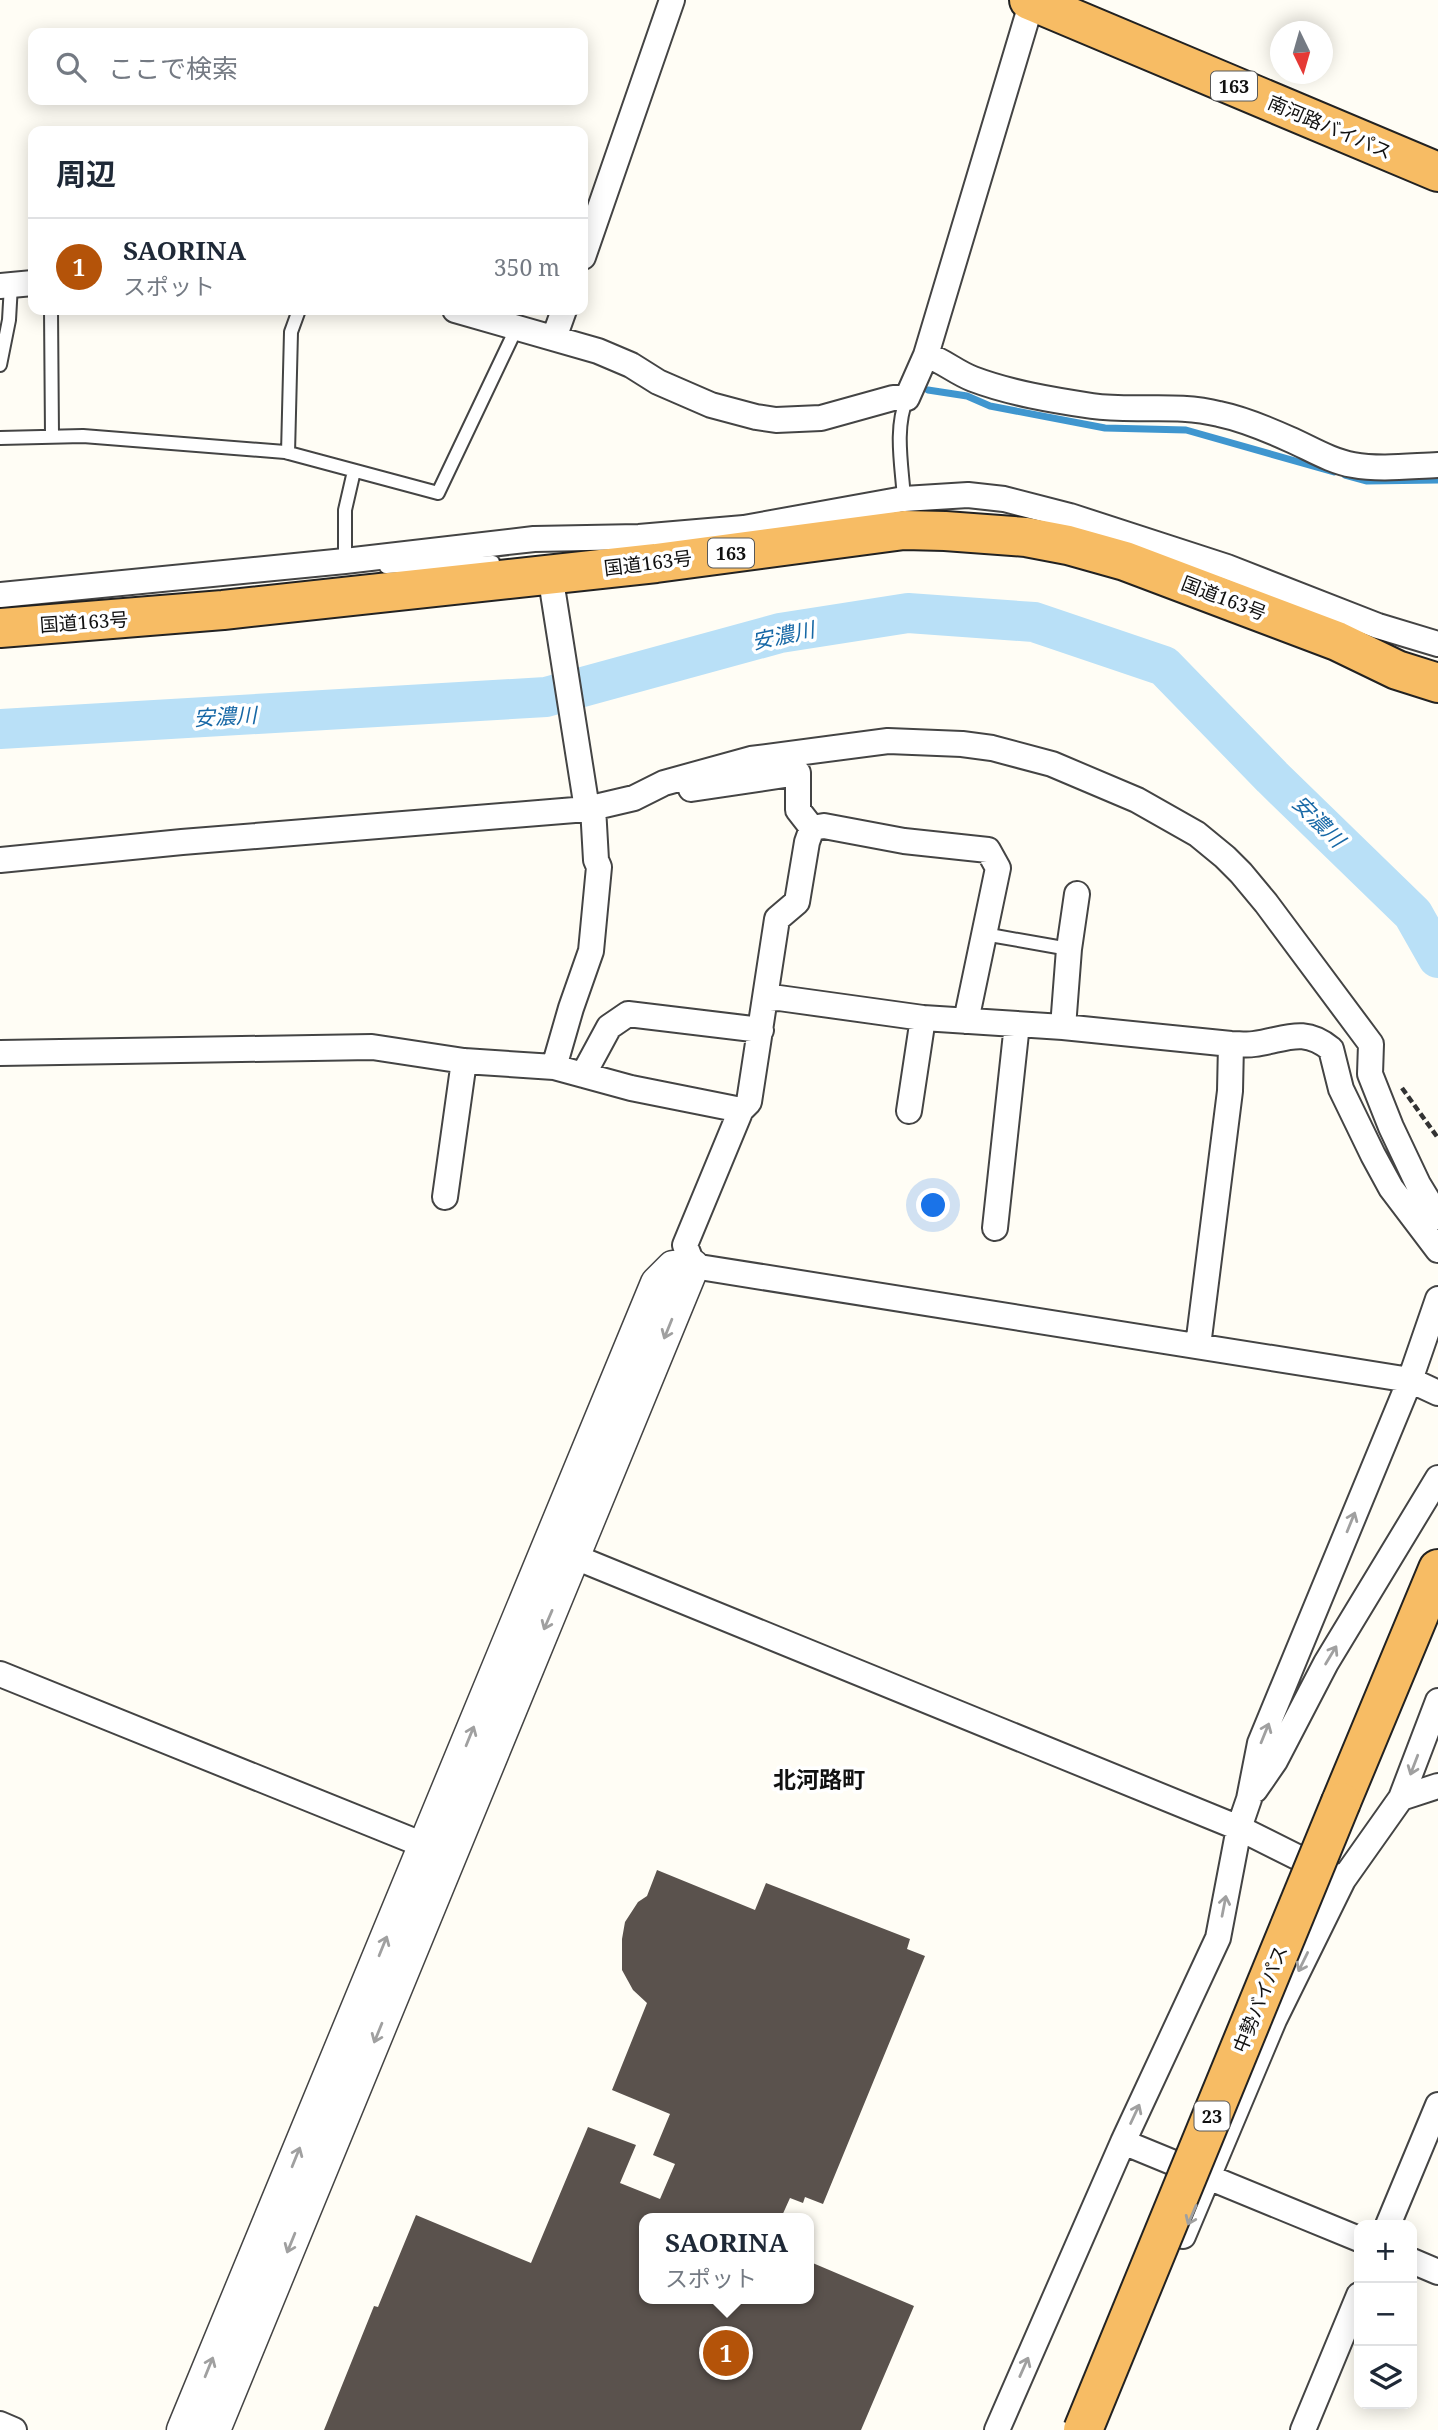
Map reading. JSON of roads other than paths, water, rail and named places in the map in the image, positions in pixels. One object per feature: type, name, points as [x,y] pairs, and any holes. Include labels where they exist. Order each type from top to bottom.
[{"type":"highway","name":"南河路バイパス","points":[[1030,1],[1438,172]]},
{"type":"highway","name":"国道163号","points":[[0,628],[223,610],[565,576],[904,530],[946,530],[1026,537],[1068,545],[1125,561],[1336,641],[1397,670],[1438,683]]},
{"type":"highway","name":"中勢バイパス","points":[[1083,2430],[1438,1569]]},
{"type":"street","points":[[588,243],[673,0]]},
{"type":"street","points":[[471,315],[598,351],[711,405],[756,417],[776,420],[821,418],[893,398],[907,398],[926,355],[1030,1]]},
{"type":"street","points":[[554,338],[562,315]]},
{"type":"street","points":[[926,355],[944,360],[955,370],[996,387],[1061,401],[1117,408],[1176,408],[1219,414],[1289,438],[1332,459],[1353,465],[1438,465]]},
{"type":"street","points":[[0,595],[345,561],[534,539],[639,537],[744,528],[904,499],[968,495],[1004,499],[1070,516],[1227,566],[1378,626],[1438,644]]},
{"type":"street","points":[[554,1068],[571,1008],[592,951],[599,867],[588,806],[565,576]]},
{"type":"street","points":[[634,798],[664,783],[751,759],[888,741],[992,748],[1052,764],[1149,807],[1197,834],[1241,873],[1371,1044],[1370,1074],[1418,1184],[1438,1217]]},
{"type":"street","points":[[0,860],[588,806],[798,773],[798,810],[812,828]]},
{"type":"street","points":[[812,828],[824,826],[904,841],[988,850],[998,869],[966,1021]]},
{"type":"street","points":[[183,2430],[438,1851],[575,1557],[693,1266],[685,1245],[741,1110],[749,1101],[777,919],[797,902],[807,842],[812,828]]},
{"type":"street","points":[[1063,1027],[1069,949],[1077,894]]},
{"type":"street","points":[[765,999],[779,998],[923,1018],[1063,1027],[1231,1044],[1254,1044],[1308,1035],[1331,1049],[1341,1089],[1373,1155],[1391,1188],[1438,1250]]},
{"type":"street","points":[[583,1075],[609,1027],[628,1014],[761,1030]]},
{"type":"street","points":[[909,1111],[923,1018]]},
{"type":"street","points":[[995,1228],[1017,1024]]},
{"type":"street","points":[[1198,1346],[1230,1091],[1231,1044]]},
{"type":"street","points":[[0,1053],[372,1047],[464,1061],[554,1068],[631,1088],[741,1110]]},
{"type":"street","points":[[445,1197],[464,1061]]},
{"type":"street","points":[[214,2430],[657,1283],[673,1267],[693,1266],[1410,1380],[1438,1393]]},
{"type":"street","points":[[996,2430],[1123,2142],[1218,1938],[1239,1828],[1249,1799],[1260,1743],[1410,1380],[1438,1299]]},
{"type":"street","points":[[1249,1799],[1275,1761],[1326,1663],[1438,1478]]},
{"type":"street","points":[[575,1557],[1239,1828],[1343,1880]]},
{"type":"street","points":[[0,1674],[438,1851]]},
{"type":"street","points":[[1104,2430],[1274,2020],[1343,1880],[1401,1798],[1438,1701]]},
{"type":"street","points":[[1401,1798],[1438,1786]]},
{"type":"street","points":[[1390,2220],[1438,2105]]},
{"type":"street","points":[[1123,2142],[1354,2237]]},
{"type":"street","points":[[1417,2263],[1438,2272]]},
{"type":"street","points":[[1303,2430],[1354,2307]]},
{"type":"street","points":[[0,2424],[14,2430]]},
{"type":"lane","points":[[0,365],[15,285]]},
{"type":"lane","points":[[51,315],[52,436]]},
{"type":"lane","points":[[288,453],[291,332],[297,315]]},
{"type":"lane","points":[[0,438],[83,436],[288,453],[438,493],[516,329]]},
{"type":"lane","points":[[904,499],[900,429],[901,412],[907,398]]},
{"type":"lane","points":[[345,561],[345,510],[354,471]]},
{"type":"lane","points":[[372,557],[384,568],[508,562]]},
{"type":"lane","points":[[984,934],[1069,949]]},
{"type":"waterway","points":[[928,390],[967,396],[990,406],[1105,428],[1186,430],[1334,472]]},
{"type":"waterway","points":[[1345,475],[1367,481],[1438,480]]},
{"type":"waterway","name":"安濃川","points":[[0,729],[546,697],[780,633],[908,613],[1034,622],[1164,666],[1272,777],[1413,914],[1438,958]]},
{"type":"place","name":"SAORINA","points":[[726,2353]]},
{"type":"district","name":"北河路町","points":[[819,1779]]}]
